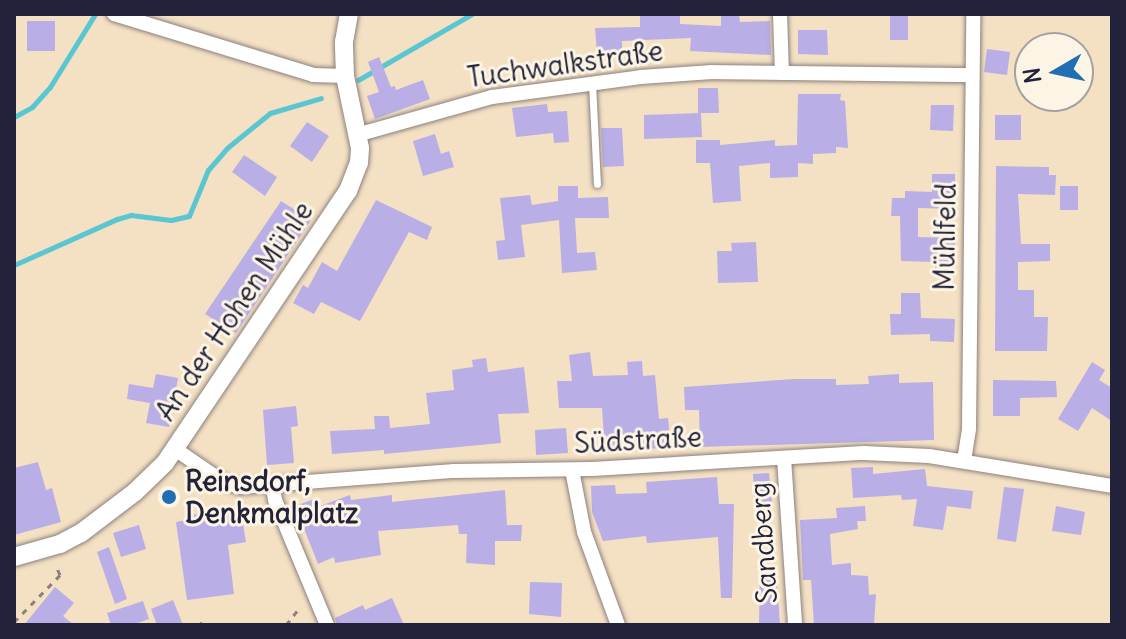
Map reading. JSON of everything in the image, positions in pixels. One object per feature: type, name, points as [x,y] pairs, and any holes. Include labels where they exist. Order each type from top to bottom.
[{"type":"street","points":[[114,14],[313,75],[345,76]]},
{"type":"street","name":"An der Hohen Mühle","points":[[14,557],[81,533],[135,492],[175,449],[348,191],[359,163],[360,134],[345,76],[344,42],[349,14]]},
{"type":"street","points":[[780,14],[782,73]]},
{"type":"street","name":"Mühlfeld","points":[[964,461],[969,428],[973,14]]},
{"type":"street","name":"Tuchwalkstraße","points":[[360,134],[492,97],[691,73],[972,75]]},
{"type":"street","name":"Südstraße","points":[[175,449],[230,486],[273,486],[454,471],[572,470],[884,453],[964,461],[1112,486]]},
{"type":"street","name":"Sandberg","points":[[784,458],[795,625]]},
{"type":"street","points":[[572,470],[584,532],[618,625]]},
{"type":"street","points":[[273,486],[275,500],[327,625]]},
{"type":"lane","points":[[592,83],[597,184]]},
{"type":"path","points":[[14,622],[60,575],[49,547]]},
{"type":"path","points":[[286,625],[313,591]]},
{"type":"building","points":[[640,14],[680,14],[680,24],[721,26],[721,14],[739,14],[740,22],[770,21],[771,55],[690,51],[691,38],[622,41],[622,52],[597,53],[595,28],[640,27]]},
{"type":"building","points":[[908,14],[908,40],[890,40],[890,15]]},
{"type":"building","points":[[27,21],[55,21],[55,51],[27,51]]},
{"type":"building","points":[[798,30],[827,30],[828,55],[798,54]]},
{"type":"building","points":[[987,49],[1010,52],[1007,75],[984,72]]},
{"type":"building","points":[[379,57],[391,87],[395,86],[396,90],[423,80],[430,99],[375,119],[367,96],[379,92],[368,62]]},
{"type":"building","points":[[698,88],[718,88],[719,113],[698,113]]},
{"type":"building","points":[[798,94],[841,94],[840,100],[845,101],[848,148],[836,147],[836,153],[813,154],[813,164],[798,163],[798,177],[770,178],[770,163],[739,166],[741,201],[713,203],[710,163],[696,163],[696,140],[720,140],[720,145],[775,140],[775,146],[797,145]]},
{"type":"building","points":[[547,104],[548,112],[567,111],[569,142],[554,143],[553,133],[516,137],[512,108]]},
{"type":"building","points":[[931,105],[954,105],[953,131],[930,130]]},
{"type":"building","points":[[701,113],[702,137],[644,139],[644,115]]},
{"type":"building","points":[[995,115],[1021,115],[1021,140],[995,140]]},
{"type":"building","points":[[307,122],[329,136],[312,162],[290,146]]},
{"type":"building","points":[[601,128],[622,128],[624,166],[603,167]]},
{"type":"building","points":[[435,134],[441,154],[449,151],[454,167],[423,176],[413,141]]},
{"type":"building","points":[[244,155],[277,177],[265,196],[232,172]]},
{"type":"building","points":[[996,166],[1049,167],[1049,175],[1056,175],[1055,195],[1018,194],[1021,244],[1050,244],[1050,261],[1018,262],[1018,290],[1034,290],[1034,317],[1048,317],[1047,351],[995,351]]},
{"type":"building","points":[[932,174],[955,174],[955,209],[918,208],[918,237],[955,238],[954,269],[935,269],[935,262],[901,261],[900,216],[891,216],[892,198],[905,198],[905,191],[932,192]]},
{"type":"building","points":[[558,186],[578,186],[578,198],[608,197],[609,218],[575,218],[577,253],[595,252],[597,270],[562,273],[559,220],[521,225],[525,257],[498,260],[496,241],[505,240],[500,198],[530,195],[532,205],[558,201]]},
{"type":"building","points":[[1060,186],[1078,186],[1078,210],[1060,210]]},
{"type":"building","points":[[376,200],[432,227],[427,240],[409,232],[360,321],[321,302],[314,314],[293,303],[303,285],[308,288],[322,262],[337,271]]},
{"type":"building","points":[[281,201],[311,220],[236,333],[205,314]]},
{"type":"building","points":[[756,242],[758,282],[718,283],[717,251],[732,251],[731,243]]},
{"type":"building","points":[[901,293],[920,293],[921,318],[955,319],[954,342],[930,341],[930,334],[891,335],[890,314],[901,314]]},
{"type":"building","points":[[590,352],[593,376],[628,375],[627,362],[642,361],[643,376],[655,375],[659,419],[668,418],[671,447],[605,453],[602,408],[559,408],[557,381],[572,381],[569,355]]},
{"type":"building","points":[[486,358],[488,372],[524,367],[529,413],[498,414],[501,443],[384,454],[384,450],[332,454],[330,431],[375,429],[374,416],[389,416],[390,428],[430,424],[426,393],[454,390],[452,370],[473,367],[472,360]]},
{"type":"building","points":[[1092,362],[1105,370],[1099,380],[1112,388],[1112,421],[1092,408],[1078,431],[1058,419]]},
{"type":"building","points":[[156,374],[178,378],[169,427],[146,423],[150,403],[127,399],[129,384],[153,388]]},
{"type":"building","points":[[899,374],[899,383],[933,382],[934,440],[700,447],[699,410],[685,410],[684,387],[794,379],[836,379],[836,385],[869,384],[868,376]]},
{"type":"building","points":[[993,380],[1056,381],[1057,397],[1020,398],[1020,416],[993,416]]},
{"type":"building","points":[[296,406],[298,426],[291,427],[294,463],[267,465],[263,410]]},
{"type":"building","points":[[566,428],[568,453],[536,455],[535,430]]},
{"type":"building","points":[[38,462],[46,490],[52,488],[61,522],[14,535],[14,468]]},
{"type":"building","points":[[873,467],[873,474],[925,469],[927,486],[973,491],[971,509],[947,506],[943,530],[913,526],[917,499],[902,500],[901,495],[853,498],[851,468]]},
{"type":"building","points":[[769,473],[772,502],[755,503],[753,474]]},
{"type":"building","points":[[717,477],[719,504],[734,504],[732,598],[721,598],[718,537],[647,543],[646,536],[603,541],[592,512],[591,486],[615,485],[616,494],[647,493],[646,482]]},
{"type":"building","points":[[1004,487],[1024,489],[1016,542],[997,539]]},
{"type":"building","points":[[505,490],[507,525],[522,525],[521,541],[495,541],[495,565],[466,563],[467,534],[459,534],[458,525],[378,531],[381,555],[335,563],[334,557],[318,564],[295,506],[317,498],[320,506],[350,495],[351,500],[392,495],[392,502]]},
{"type":"building","points":[[865,506],[866,521],[857,521],[858,529],[830,534],[832,565],[851,563],[851,575],[868,576],[869,595],[876,594],[874,625],[814,625],[811,580],[803,580],[800,520],[837,518],[836,508]]},
{"type":"building","points":[[1056,506],[1085,512],[1081,535],[1052,531]]},
{"type":"building","points":[[225,510],[225,515],[241,512],[246,542],[228,545],[234,594],[187,600],[176,522],[193,519],[192,515]]},
{"type":"building","points":[[139,525],[146,549],[121,557],[113,533]]},
{"type":"building","points":[[109,547],[127,599],[115,604],[97,552]]},
{"type":"building","points":[[776,566],[780,625],[759,625],[760,567]]},
{"type":"building","points":[[530,582],[562,583],[561,617],[529,614]]},
{"type":"building","points":[[55,587],[74,603],[63,616],[74,625],[24,625]]},
{"type":"building","points":[[392,598],[404,625],[337,625],[335,618],[363,605],[365,610]]},
{"type":"building","points":[[173,600],[183,625],[157,625],[151,609]]},
{"type":"building","points":[[143,601],[149,619],[132,625],[111,625],[107,613]]},
{"type":"waterway","points":[[14,117],[32,107],[50,87],[95,14]]},
{"type":"waterway","points":[[358,80],[472,14]]},
{"type":"waterway","points":[[14,265],[131,215],[171,220],[189,216],[208,170],[227,148],[270,113],[321,98]]},
{"type":"place","name":"Reinsdorf, Denkmalplatz","points":[[169,497]]}]
